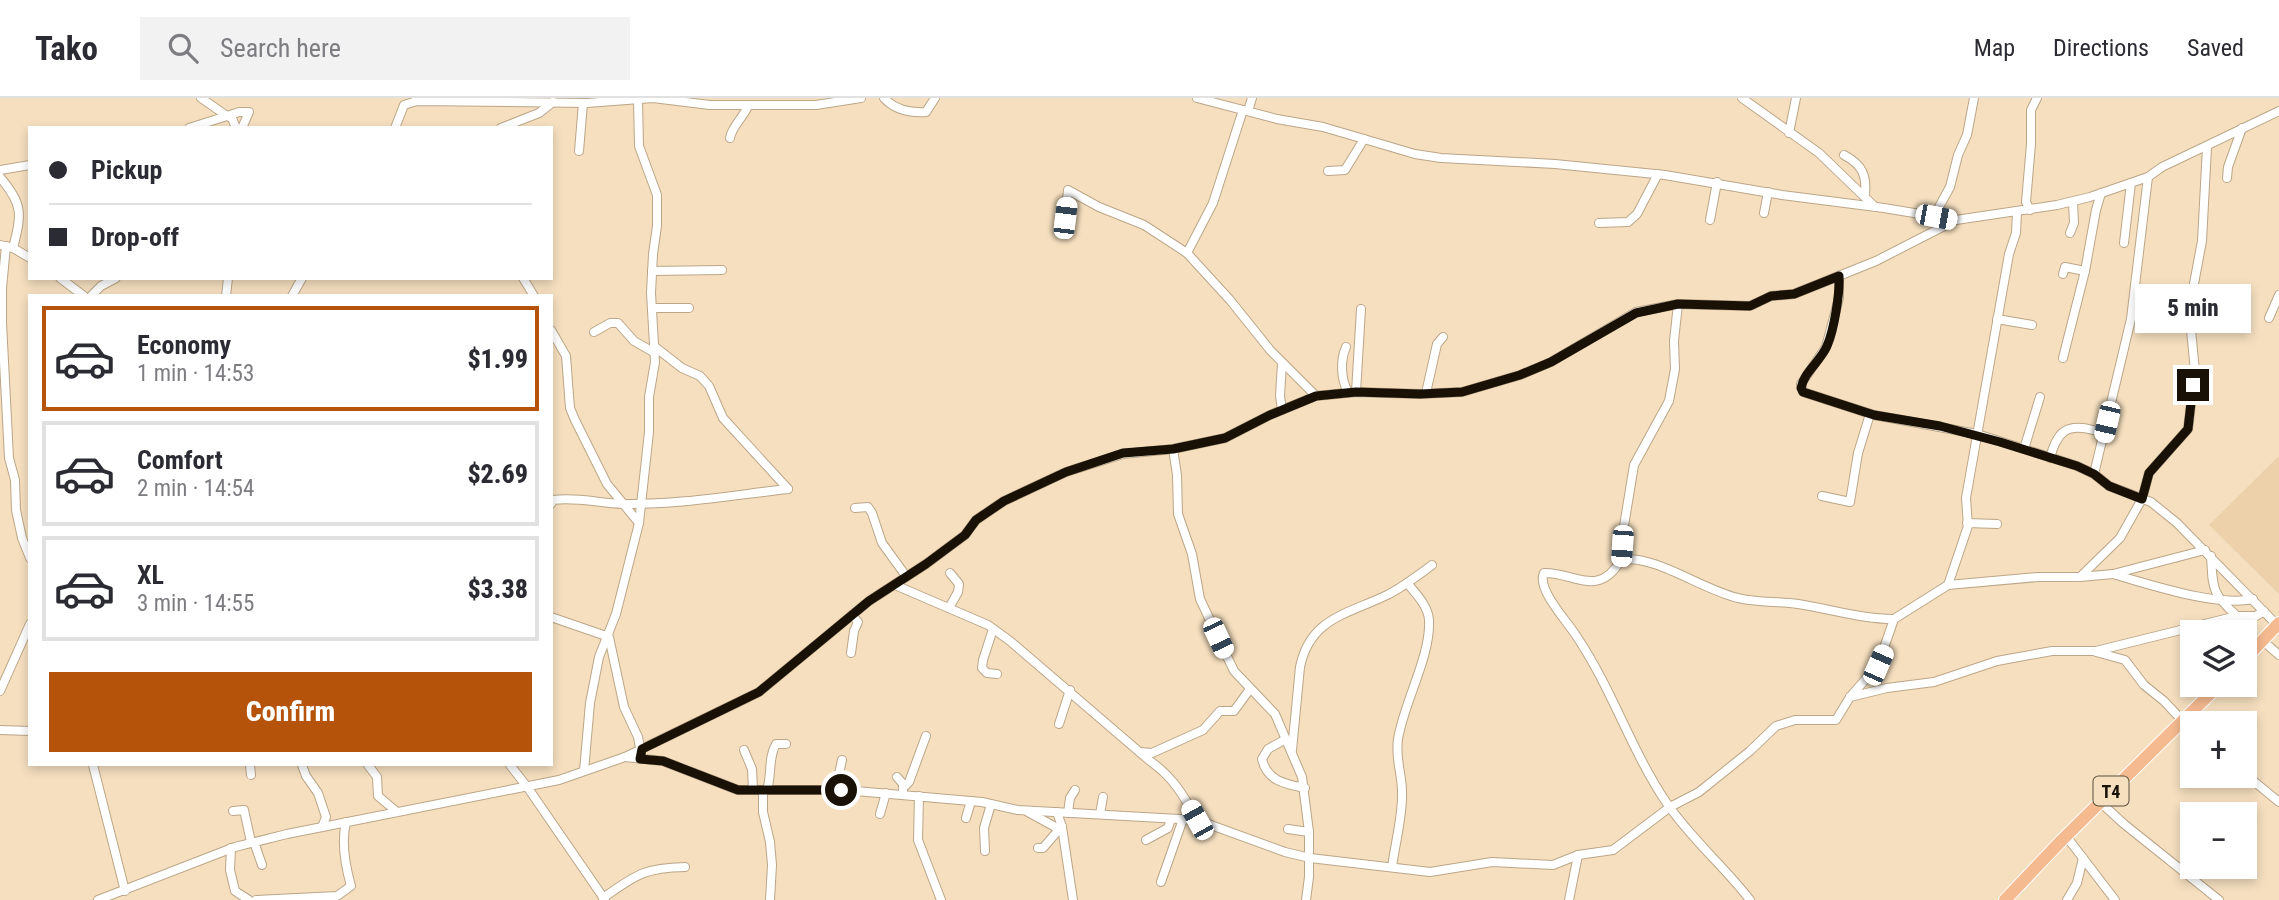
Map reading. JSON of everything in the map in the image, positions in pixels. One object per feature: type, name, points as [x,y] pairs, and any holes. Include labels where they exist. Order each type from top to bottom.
[{"type":"highway","points":[[2257,647],[2278,624]]},
{"type":"highway","name":"T4","points":[[2193,711],[2207,697]]},
{"type":"highway","name":"T4","points":[[2005,900],[2180,724]]},
{"type":"street","points":[[201,98],[232,118],[235,126]]},
{"type":"street","points":[[396,126],[404,105],[409,103],[668,99],[748,106],[816,105],[862,98]]},
{"type":"street","points":[[884,98],[888,103],[910,113],[926,112],[935,98]]},
{"type":"street","points":[[1197,98],[1323,127],[1415,154],[1658,174],[1956,220],[2073,202],[2132,183],[2279,111]]},
{"type":"street","points":[[1187,253],[1213,203],[1252,98]]},
{"type":"street","points":[[1742,98],[1819,153],[1875,207]]},
{"type":"street","points":[[1788,133],[1796,98]]},
{"type":"street","points":[[1936,217],[1950,187],[1958,155],[1968,135],[1974,98]]},
{"type":"street","points":[[2030,210],[2026,202],[2031,110],[2037,98]]},
{"type":"street","points":[[584,771],[590,703],[599,657],[609,637],[639,523],[649,432],[649,397],[654,374],[652,271],[657,195],[639,146],[639,99]]},
{"type":"street","points":[[579,151],[580,101]]},
{"type":"street","points":[[506,126],[539,113],[553,102]]},
{"type":"street","points":[[730,138],[748,106]]},
{"type":"street","points":[[195,126],[239,111],[249,112],[243,126]]},
{"type":"street","points":[[2228,178],[2228,167],[2242,128]]},
{"type":"street","points":[[1328,171],[1345,170],[1364,139]]},
{"type":"street","points":[[2080,577],[2120,538],[2142,499],[2149,473],[2188,429],[2195,371],[2191,330],[2193,289],[2202,241],[2207,147]]},
{"type":"street","points":[[1844,155],[1860,166],[1867,181],[1865,196]]},
{"type":"street","points":[[0,170],[28,164]]},
{"type":"street","points":[[1599,223],[1628,222],[1637,215],[1658,174]]},
{"type":"street","points":[[2094,474],[2131,318],[2148,177]]},
{"type":"street","points":[[1,182],[10,186],[18,200],[19,223],[6,246],[2,323],[9,458],[15,480],[16,510],[28,553]]},
{"type":"street","points":[[1710,220],[1717,183]]},
{"type":"street","points":[[2124,243],[2132,183]]},
{"type":"street","points":[[1065,218],[1068,190],[1099,207],[1144,225],[1187,253],[1230,300],[1252,330],[1316,396]]},
{"type":"street","points":[[1764,213],[1769,192]]},
{"type":"street","points":[[2063,359],[2101,193]]},
{"type":"street","points":[[2070,233],[2074,223],[2073,202]]},
{"type":"street","points":[[1948,585],[1964,542],[1967,523],[1966,498],[2009,254],[2016,233],[2017,212]]},
{"type":"street","points":[[98,900],[253,842],[528,788],[625,757],[759,692],[869,601],[926,564],[965,535],[976,520],[1004,501],[1034,486],[1123,453],[1173,449],[1225,438],[1316,396],[1352,392],[1462,392],[1520,375],[1551,362],[1636,313],[1678,304],[1750,306],[1771,296],[1794,294],[1875,261],[1956,220]]},
{"type":"street","points":[[6,246],[28,257]]},
{"type":"street","points":[[2063,274],[2064,267],[2085,271]]},
{"type":"street","points":[[652,271],[722,270]]},
{"type":"street","points":[[1839,276],[1839,298],[1826,347],[1805,378],[1801,388],[1803,392],[1870,414],[1977,434],[2094,474],[2109,486],[2151,502],[2177,523],[2278,624]]},
{"type":"street","points":[[63,280],[81,294]]},
{"type":"street","points":[[93,294],[112,280]]},
{"type":"street","points":[[2269,318],[2279,295]]},
{"type":"street","points":[[1678,304],[1674,341],[1675,369],[1669,401],[1634,465],[1621,560],[1616,568],[1602,579],[1576,580],[1546,572],[1542,574],[1542,581],[1553,604],[1577,637],[1609,692],[1653,780],[1670,807],[1750,900]]},
{"type":"street","points":[[652,308],[689,308]]},
{"type":"street","points":[[1352,392],[1361,309]]},
{"type":"street","points":[[1997,319],[2032,325]]},
{"type":"street","points":[[553,500],[573,498],[623,504],[665,503],[788,489],[723,418],[709,386],[700,376],[634,341],[618,323],[610,323],[594,332]]},
{"type":"street","points":[[553,333],[566,356],[570,408],[575,420],[607,484],[639,523]]},
{"type":"street","points":[[1426,393],[1437,344],[1443,337]]},
{"type":"street","points":[[1346,347],[1342,367],[1344,385],[1352,392]]},
{"type":"street","points":[[1282,363],[1282,410]]},
{"type":"street","points":[[2024,449],[2040,397]]},
{"type":"street","points":[[1822,496],[1850,502],[1858,453],[1870,414]]},
{"type":"street","points":[[2050,458],[2054,444],[2062,432],[2074,426],[2093,430]]},
{"type":"street","points":[[1173,449],[1178,514],[1192,554],[1200,599],[1234,671],[1275,714],[1292,750],[1305,788],[1310,832],[1306,900]]},
{"type":"street","points":[[855,508],[868,507],[882,543],[906,576]]},
{"type":"street","points":[[1967,523],[1997,524]]},
{"type":"street","points":[[625,757],[663,761],[738,790],[886,793],[903,791],[919,796],[1026,810],[1197,820],[1285,852],[1310,858],[1430,872],[1492,862],[1553,865],[1578,855],[1613,850],[1670,807],[1699,792],[1776,726],[1795,720],[1836,720],[1850,697],[1878,665],[1894,619],[1948,585],[2113,574],[2208,553]]},
{"type":"street","points":[[2208,553],[2214,591],[2237,615]]},
{"type":"street","points":[[1621,560],[1631,558],[1648,562],[1707,588],[1738,598],[1796,603],[1844,613],[1894,619]]},
{"type":"street","points":[[1292,750],[1300,667],[1317,631],[1341,615],[1408,584],[1432,565]]},
{"type":"street","points":[[949,608],[958,592],[959,584],[950,573]]},
{"type":"street","points":[[2113,574],[2220,599],[2242,602],[2253,599]]},
{"type":"street","points":[[1392,867],[1402,805],[1396,760],[1398,740],[1427,642],[1429,622],[1425,606],[1408,584]]},
{"type":"street","points":[[895,585],[993,629],[1166,772],[1179,788],[1197,820]]},
{"type":"street","points":[[1850,697],[1886,688],[1934,682],[1997,661],[2052,651],[2091,651],[2190,629],[2237,615],[2256,616],[2264,611]]},
{"type":"street","points":[[851,653],[858,622],[852,615]]},
{"type":"street","points":[[553,619],[609,637]]},
{"type":"street","points":[[0,691],[28,628]]},
{"type":"street","points":[[993,629],[982,668],[987,673],[997,674]]},
{"type":"street","points":[[609,637],[624,707],[642,749],[640,759]]},
{"type":"street","points":[[2263,641],[2279,655]]},
{"type":"street","points":[[2091,651],[2125,660],[2144,685],[2164,701],[2180,720]]},
{"type":"street","points":[[1140,752],[1152,753],[1203,730],[1220,711],[1234,711],[1250,689]]},
{"type":"street","points":[[1059,724],[1070,690]]},
{"type":"street","points":[[0,730],[28,731]]},
{"type":"street","points":[[903,791],[926,736]]},
{"type":"street","points":[[1286,738],[1268,749],[1262,759],[1264,767],[1273,779],[1305,788]]},
{"type":"street","points":[[770,900],[772,865],[770,842],[764,824],[765,790],[772,778],[772,750],[776,744],[786,744]]},
{"type":"street","points":[[744,750],[752,769],[753,790]]},
{"type":"street","points":[[841,790],[839,774],[842,760]]},
{"type":"street","points":[[93,766],[130,900]]},
{"type":"street","points":[[250,766],[251,775]]},
{"type":"street","points":[[302,766],[318,793],[327,817],[321,827]]},
{"type":"street","points":[[369,766],[377,777],[378,796],[397,812]]},
{"type":"street","points":[[511,766],[604,899],[645,871],[685,867]]},
{"type":"street","points":[[897,777],[903,784],[903,791]]},
{"type":"street","points":[[2257,784],[2279,802]]},
{"type":"street","points":[[1068,813],[1070,798],[1075,790]]},
{"type":"street","points":[[880,814],[886,793]]},
{"type":"street","points":[[919,796],[918,840],[941,900]]},
{"type":"street","points":[[1100,814],[1103,797]]},
{"type":"street","points":[[966,818],[971,801]]},
{"type":"street","points":[[2100,802],[2219,900]]},
{"type":"street","points":[[985,851],[985,828],[991,804]]},
{"type":"street","points":[[233,811],[244,810],[262,865]]},
{"type":"street","points":[[1026,810],[1060,828]]},
{"type":"street","points":[[1057,813],[1073,900]]},
{"type":"street","points":[[1146,840],[1168,828],[1171,819]]},
{"type":"street","points":[[1161,882],[1183,819]]},
{"type":"street","points":[[256,900],[337,896],[351,886],[346,871],[343,835],[346,822]]},
{"type":"street","points":[[1038,848],[1043,848],[1060,828]]},
{"type":"street","points":[[1288,829],[1310,832]]},
{"type":"street","points":[[2066,836],[2115,900]]},
{"type":"street","points":[[231,848],[230,870],[235,891],[249,900]]},
{"type":"street","points":[[1569,900],[1578,855]]},
{"type":"street","points":[[2067,900],[2077,883],[2083,858]]},
{"type":"shaded area","points":[[2279,456],[2279,594],[2209,525]]},
{"type":"route","points":[[841,790],[738,790],[663,761],[640,759],[642,749],[759,692],[869,601],[926,564],[965,535],[976,520],[1004,501],[1066,472],[1123,453],[1173,449],[1225,438],[1316,396],[1356,392],[1462,392],[1520,375],[1551,362],[1636,313],[1678,304],[1750,306],[1771,296],[1794,294],[1839,276],[1839,298],[1826,347],[1801,384],[1803,392],[1874,415],[1977,434],[2077,466],[2094,474],[2109,486],[2142,499],[2149,473],[2188,429],[2193,385]]}]
